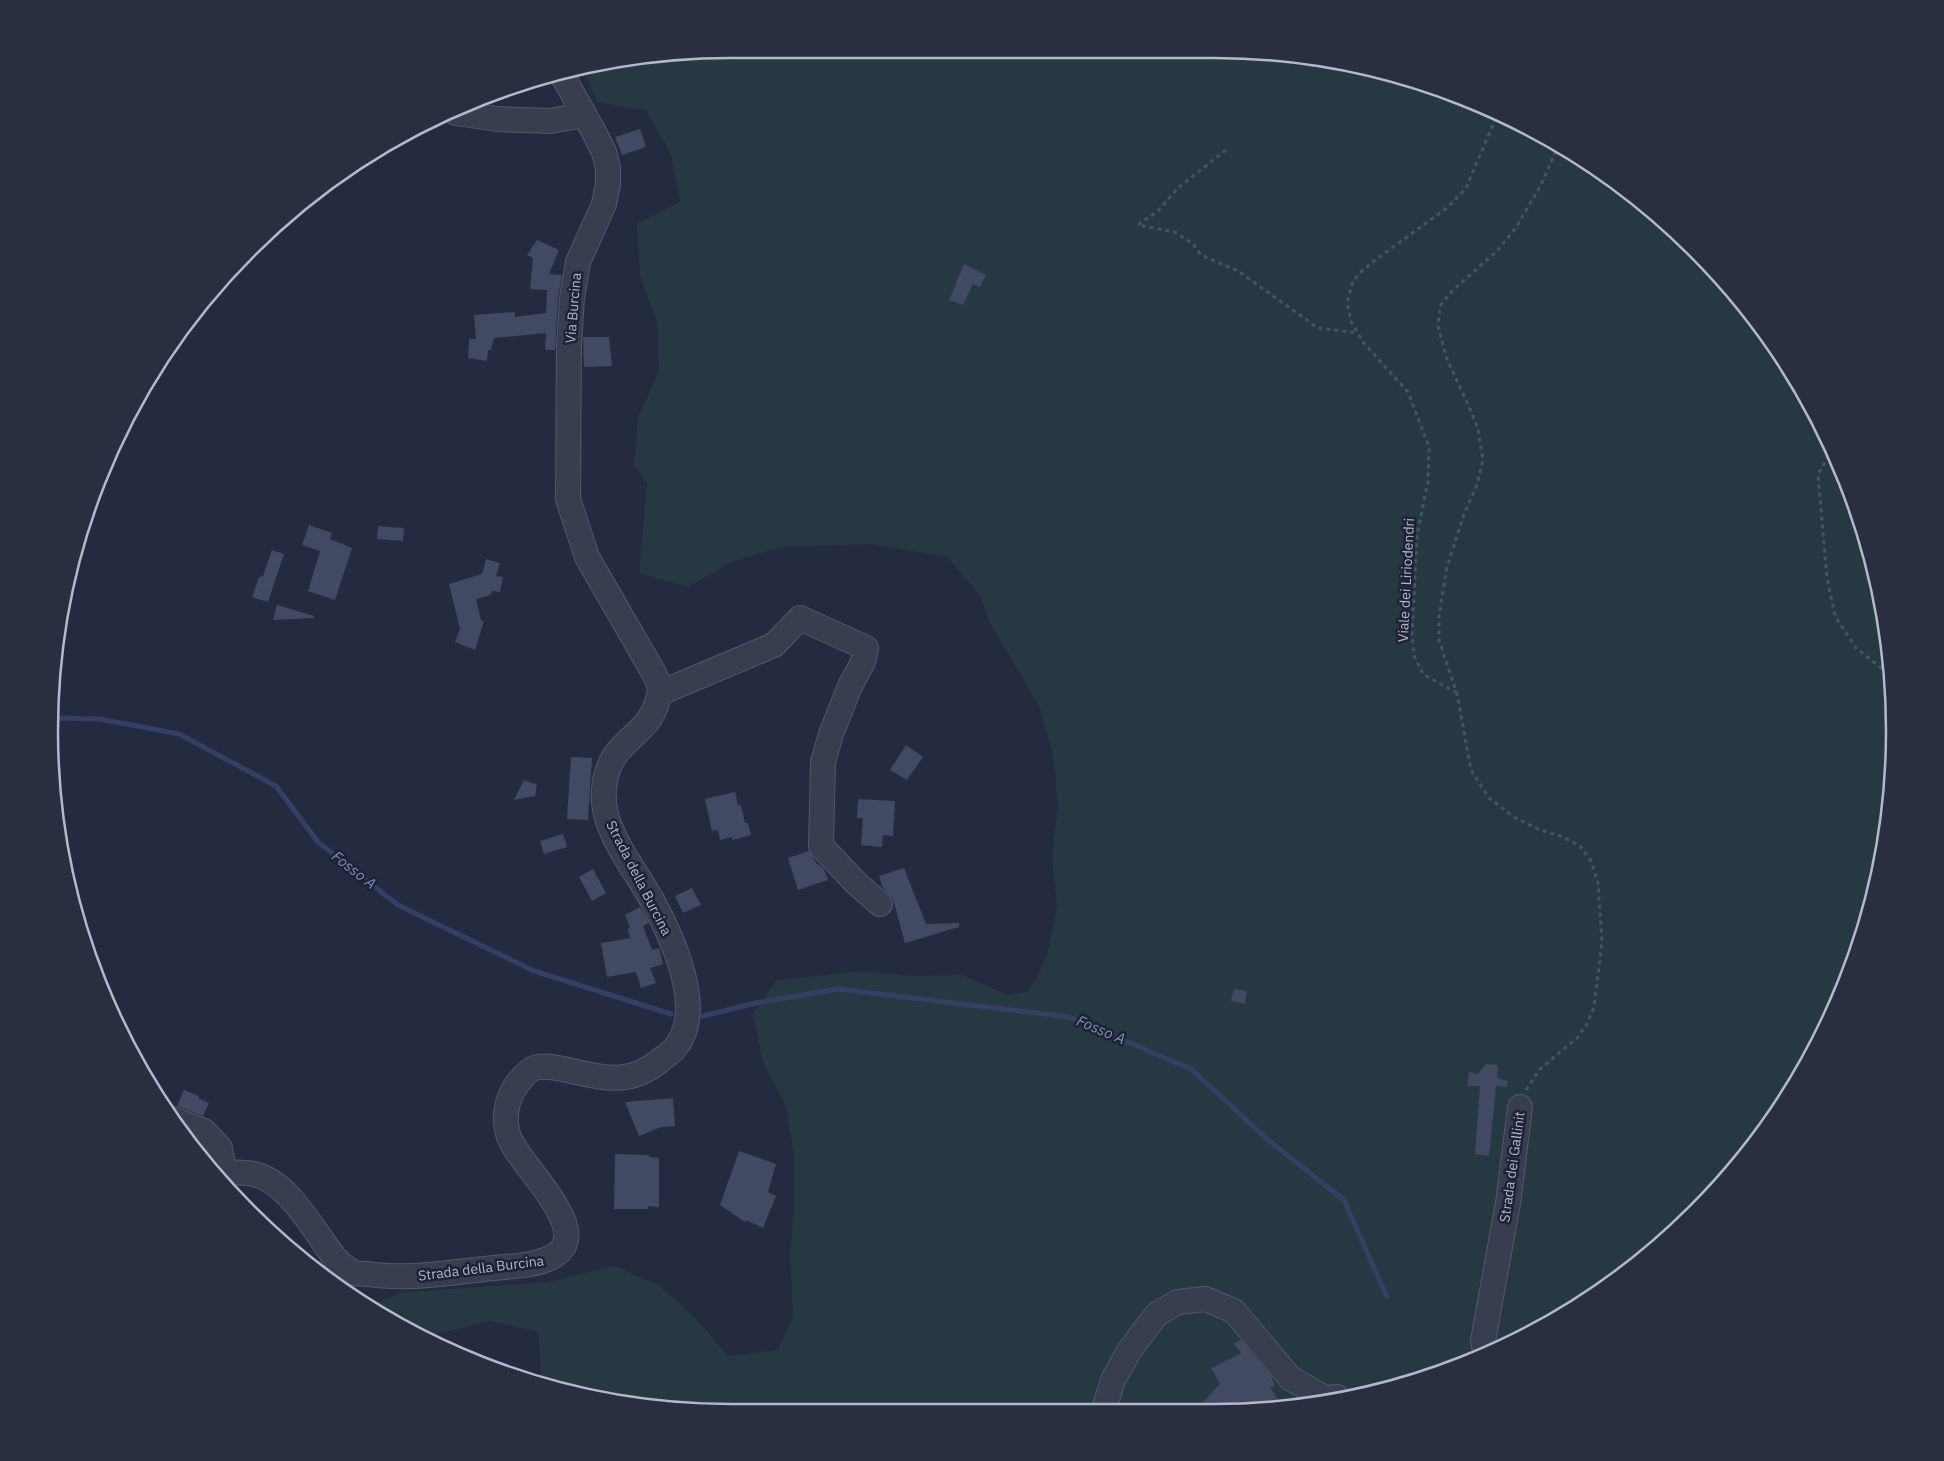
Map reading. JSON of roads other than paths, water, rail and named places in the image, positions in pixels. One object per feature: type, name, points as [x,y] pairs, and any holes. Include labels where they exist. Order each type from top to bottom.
[{"type":"street","name":"Via Burcina","points":[[564,78],[604,152],[608,168],[608,184],[604,204],[578,262],[572,298],[569,345],[568,499],[587,557],[655,675],[660,693]]},
{"type":"street","points":[[464,113],[498,119],[550,121],[573,116],[582,110]]},
{"type":"street","points":[[660,693],[774,644],[800,618],[866,648],[863,662],[850,686],[831,734],[823,762],[821,846],[856,883],[880,904]]},
{"type":"street","name":"Strada della Burcina","points":[[224,1173],[254,1174],[273,1182],[289,1197],[331,1256],[352,1272],[374,1276],[423,1276],[529,1264],[550,1260],[559,1252],[566,1242],[565,1226],[560,1212],[549,1192],[517,1151],[508,1136],[505,1120],[509,1099],[518,1082],[532,1069],[547,1066],[596,1077],[618,1079],[639,1074],[657,1063],[675,1048],[686,1029],[689,1007],[680,962],[651,899],[614,838],[606,816],[603,793],[604,778],[619,750],[653,717],[660,693]]},
{"type":"street","name":"Strada dei Gallinit","points":[[1484,1346],[1483,1341],[1508,1202],[1520,1108]]},
{"type":"street","points":[[186,1125],[204,1132],[220,1148],[222,1170]]},
{"type":"street","points":[[1106,1404],[1113,1380],[1129,1351],[1157,1314],[1178,1302],[1204,1299],[1234,1311],[1290,1378],[1320,1395]]},
{"type":"waterway","name":"Fosso A","points":[[58,718],[100,719],[179,734],[276,786],[318,842],[398,905],[534,971],[671,1014]]},
{"type":"waterway","name":"Fosso A","points":[[703,1016],[756,1003],[838,989],[1069,1017],[1191,1069],[1267,1139],[1344,1200],[1387,1297]]}]
